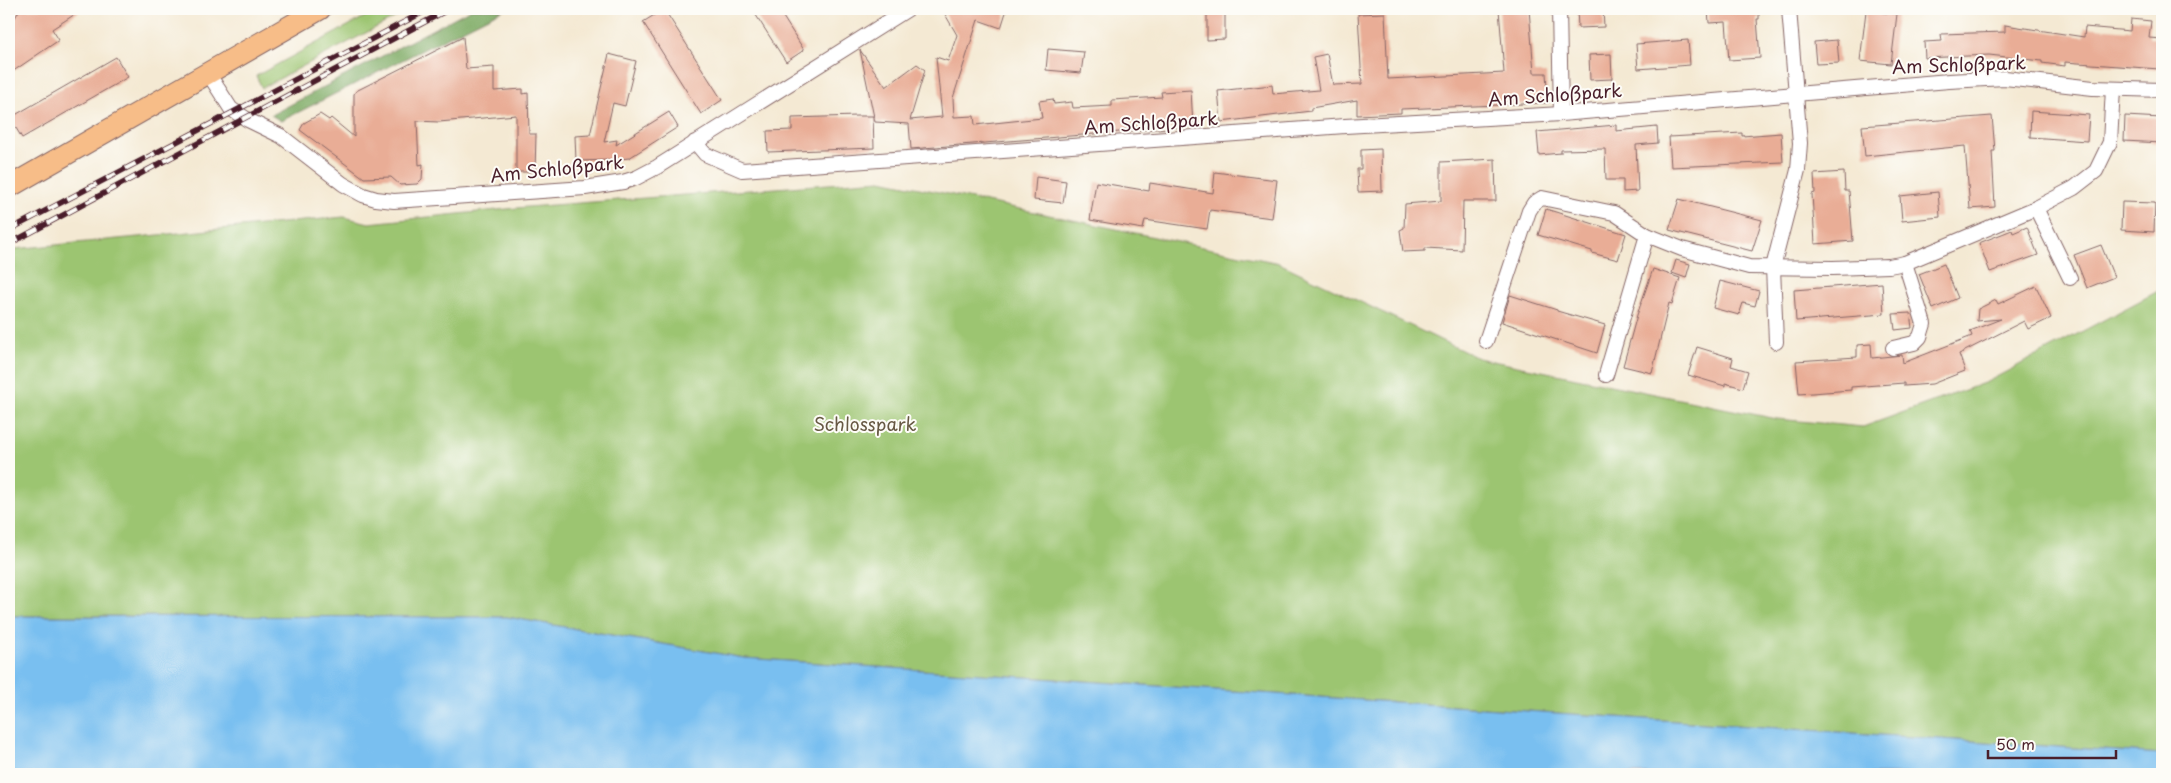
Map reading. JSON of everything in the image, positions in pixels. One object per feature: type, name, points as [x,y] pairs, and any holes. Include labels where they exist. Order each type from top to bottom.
[{"type":"main road","points":[[9,187],[320,9]]},
{"type":"street","points":[[695,142],[908,9]]},
{"type":"street","points":[[1559,9],[1561,114]]},
{"type":"street","points":[[1776,342],[1773,268],[1798,170],[1800,143],[1789,9]]},
{"type":"street","name":"Am Schloßpark","points":[[208,73],[226,104],[238,114],[281,136],[333,178],[353,190],[385,200],[477,196],[611,184],[636,178],[695,142],[705,154],[742,170],[1346,126],[1561,114],[2005,78],[2113,89],[2162,90]]},
{"type":"street","points":[[1486,341],[1529,211],[1534,203],[1542,198],[1614,213],[1647,235],[1682,249],[1722,261],[1773,268],[1889,266],[1904,263],[2036,208],[2074,188],[2096,171],[2110,142],[2113,89]]},
{"type":"street","points":[[2036,208],[2070,278]]},
{"type":"street","points":[[1606,375],[1647,235]]},
{"type":"street","points":[[1893,348],[1914,343],[1920,336],[1924,324],[1904,263]]},
{"type":"green space","points":[[379,9],[411,9],[262,88],[256,76]]},
{"type":"green space","points":[[471,9],[504,9],[281,121],[271,115]]},
{"type":"green space","name":"Schlosspark","points":[[881,180],[1279,263],[1478,358],[1777,419],[1863,427],[1987,382],[2162,289],[2162,754],[744,658],[507,617],[9,616],[9,252],[14,249],[344,217],[369,223],[527,207]]},
{"type":"water","points":[[9,616],[507,617],[744,658],[2162,754],[2162,774],[9,774]]},
{"type":"building","points":[[20,9],[83,9],[52,29],[59,40],[9,74],[9,28]]},
{"type":"building","points":[[664,9],[722,100],[701,114],[643,22]]},
{"type":"building","points":[[752,9],[778,9],[804,50],[786,62]]},
{"type":"building","points":[[942,9],[1007,9],[1001,28],[978,20],[953,98],[954,117],[974,116],[975,125],[1042,118],[1039,101],[1053,99],[1054,104],[1072,102],[1073,108],[1112,106],[1112,100],[1162,97],[1161,92],[1191,90],[1193,126],[911,149],[909,124],[875,122],[860,50],[886,87],[917,64],[925,70],[910,120],[942,117],[936,57],[948,61],[957,35]]},
{"type":"building","points":[[1207,9],[1225,9],[1225,39],[1207,40]]},
{"type":"building","points":[[1499,9],[1529,9],[1534,73],[1546,73],[1548,103],[1401,109],[1401,113],[1357,115],[1357,100],[1311,108],[1311,111],[1221,122],[1218,91],[1272,85],[1273,94],[1319,90],[1313,57],[1327,54],[1333,85],[1362,84],[1358,14],[1385,13],[1388,79],[1504,73]]},
{"type":"building","points":[[1577,9],[1603,9],[1604,27],[1578,28]]},
{"type":"building","points":[[1708,9],[1759,9],[1759,19],[1757,19],[1760,58],[1729,60],[1726,22],[1709,23]]},
{"type":"building","points":[[1866,11],[1897,14],[1891,64],[1860,61]]},
{"type":"building","points":[[2131,19],[2151,21],[2149,38],[2162,39],[2162,67],[2158,67],[2159,69],[2065,62],[2065,66],[2042,63],[2042,61],[1989,55],[1925,58],[1924,42],[1942,41],[1941,34],[2005,32],[2005,25],[2084,37],[2085,27],[2130,31]]},
{"type":"building","points":[[463,37],[466,69],[494,67],[494,91],[523,89],[523,94],[528,93],[529,134],[536,134],[535,172],[516,172],[516,115],[439,122],[417,121],[419,165],[423,164],[422,179],[417,184],[400,185],[391,177],[364,178],[300,130],[304,123],[320,114],[329,120],[331,118],[354,137],[354,94],[356,91]]},
{"type":"building","points":[[1688,40],[1690,65],[1638,69],[1636,44]]},
{"type":"building","points":[[1837,40],[1839,63],[1816,64],[1814,42]]},
{"type":"building","points":[[1048,49],[1084,52],[1081,73],[1046,70]]},
{"type":"building","points":[[609,54],[636,61],[625,106],[613,103],[604,142],[617,140],[616,145],[669,112],[678,127],[629,158],[576,161],[575,136],[590,135]]},
{"type":"building","points":[[1611,54],[1612,79],[1590,80],[1589,55]]},
{"type":"building","points":[[116,57],[128,77],[22,138],[10,118]]},
{"type":"building","points":[[2031,111],[2089,115],[2087,141],[2030,137]]},
{"type":"building","points":[[873,116],[874,148],[768,152],[767,131],[792,130],[792,118]]},
{"type":"building","points":[[1992,116],[1995,151],[1992,151],[1995,207],[1970,209],[1965,146],[1865,156],[1862,126]]},
{"type":"building","points":[[2125,116],[2162,118],[2162,143],[2124,141]]},
{"type":"building","points":[[1616,125],[1616,131],[1657,127],[1658,143],[1636,145],[1638,191],[1623,192],[1623,180],[1606,180],[1605,149],[1561,150],[1561,153],[1539,155],[1537,132]]},
{"type":"building","points":[[1742,133],[1742,136],[1781,133],[1783,162],[1671,167],[1669,137]]},
{"type":"building","points":[[1381,149],[1382,191],[1358,192],[1357,169],[1361,169],[1361,150]]},
{"type":"building","points":[[1495,159],[1496,201],[1463,201],[1462,250],[1425,248],[1425,251],[1403,252],[1400,230],[1404,228],[1405,204],[1441,201],[1441,162]]},
{"type":"building","points":[[1215,172],[1277,180],[1272,218],[1210,210],[1207,229],[1145,220],[1143,229],[1090,220],[1096,182],[1149,191],[1150,183],[1213,193]]},
{"type":"building","points":[[1844,172],[1845,191],[1849,191],[1853,241],[1815,244],[1812,194],[1815,193],[1814,174]]},
{"type":"building","points":[[1036,177],[1066,181],[1063,203],[1034,200]]},
{"type":"building","points":[[1938,192],[1940,217],[1902,221],[1900,196]]},
{"type":"building","points":[[1679,199],[1762,220],[1752,251],[1669,230]]},
{"type":"building","points":[[2122,202],[2155,203],[2154,232],[2121,230]]},
{"type":"building","points":[[1546,209],[1626,234],[1618,260],[1538,235]]},
{"type":"building","points":[[2027,227],[2038,255],[1990,272],[1979,243],[2012,230],[2013,233]]},
{"type":"building","points":[[2101,245],[2114,277],[2087,288],[2074,255]]},
{"type":"building","points":[[1676,260],[1690,264],[1686,278],[1672,273]]},
{"type":"building","points":[[1944,264],[1958,298],[1933,309],[1919,274]]},
{"type":"building","points":[[1653,269],[1680,278],[1672,304],[1669,303],[1652,373],[1623,366],[1637,315]]},
{"type":"building","points":[[1720,281],[1759,291],[1755,306],[1743,303],[1739,315],[1713,308]]},
{"type":"building","points":[[1882,283],[1884,314],[1796,321],[1794,290]]},
{"type":"building","points":[[2036,286],[2051,318],[2028,329],[2024,321],[1959,354],[1965,371],[1932,384],[1904,386],[1904,383],[1851,387],[1851,390],[1799,394],[1796,361],[1857,357],[1857,345],[1871,344],[1872,358],[1902,355],[1903,363],[1972,336],[1970,331],[2001,319],[1977,321],[1978,309],[1996,300],[1998,304]]},
{"type":"building","points":[[1510,295],[1605,325],[1597,353],[1502,322]]},
{"type":"building","points":[[1910,313],[1912,328],[1895,330],[1893,314]]},
{"type":"building","points":[[1697,347],[1733,358],[1731,366],[1748,371],[1743,388],[1725,383],[1725,386],[1688,375]]},
{"type":"railway","points":[[9,230],[429,9]]},
{"type":"railway","points":[[9,244],[449,9]]}]
